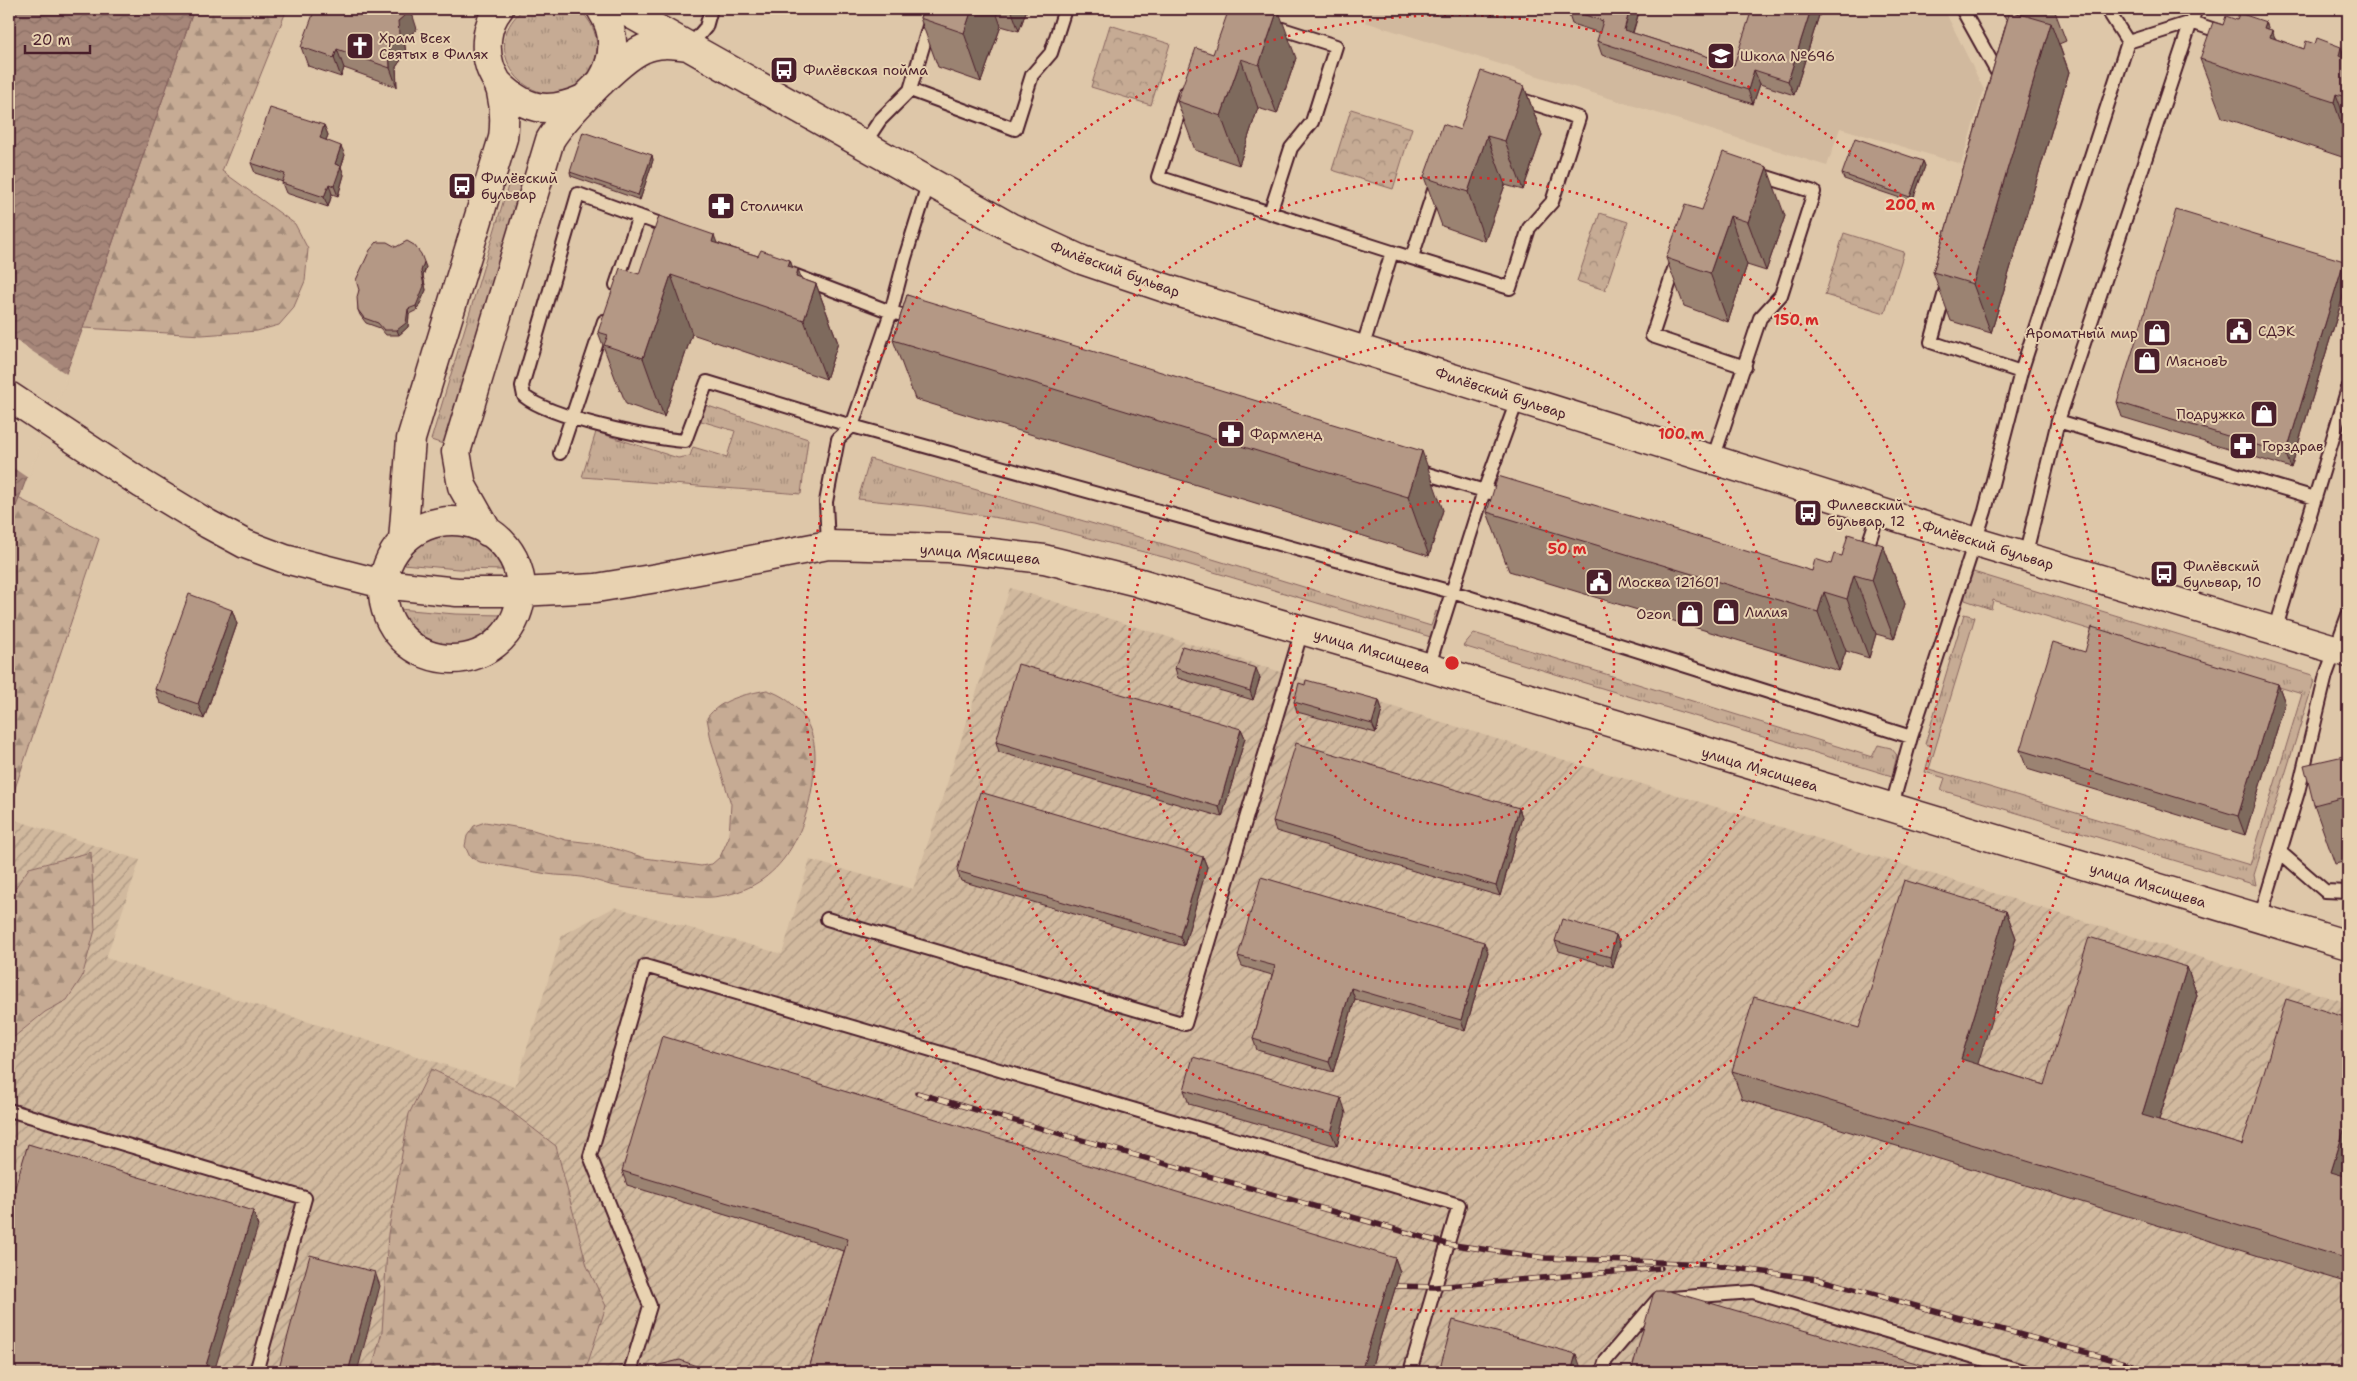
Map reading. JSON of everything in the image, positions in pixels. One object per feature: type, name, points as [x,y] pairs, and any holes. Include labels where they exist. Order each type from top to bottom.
[{"type":"street","name":"Филёвский бульвар","points":[[498,9],[486,40],[491,69],[498,82],[511,96],[528,105],[547,109],[566,107],[591,92],[642,49],[661,44],[690,46]]},
{"type":"street","name":"Филёвский бульвар","points":[[488,532],[462,486],[456,452],[550,140],[556,130],[607,72],[612,56],[613,40],[609,24],[601,9]]},
{"type":"street","name":"Филёвский бульвар","points":[[622,9],[1010,227],[1082,260],[1168,290],[1362,349],[1879,512],[2342,651]]},
{"type":"street","name":"Филёвский бульвар","points":[[403,542],[410,439],[503,138],[505,116],[498,82]]},
{"type":"street","name":"улица Мясищева","points":[[9,396],[142,484],[245,544],[285,559],[383,584],[457,592],[520,592],[596,588],[828,545],[949,548],[1044,559],[1137,582],[1302,630],[2348,946]]},
{"type":"street","points":[[446,522],[465,523],[488,532],[497,538],[509,552],[517,567],[520,592],[515,619],[506,634],[489,649],[470,657],[449,659],[428,655],[410,645],[395,630],[383,600],[383,584],[390,561],[403,542],[430,525],[446,522]]},
{"type":"lane","points":[[690,46],[706,27],[711,9]]},
{"type":"lane","points":[[864,144],[880,120],[910,90],[929,26],[938,9]]},
{"type":"lane","points":[[910,90],[1015,129],[1032,75],[1051,54],[1065,9]]},
{"type":"lane","points":[[1962,9],[2004,86],[2001,95]]},
{"type":"lane","points":[[2107,9],[2128,42]]},
{"type":"lane","points":[[2025,556],[2058,421],[2196,9]]},
{"type":"lane","points":[[1260,22],[1336,46],[1312,122],[1291,148],[1270,213]]},
{"type":"lane","points":[[2128,42],[2191,22],[2237,37]]},
{"type":"lane","points":[[1891,809],[1911,737],[1976,542],[2021,372],[2128,42]]},
{"type":"lane","points":[[1195,82],[1187,86],[1158,177],[1510,288],[1529,228],[1552,202],[1579,118],[1504,94]]},
{"type":"lane","points":[[1412,257],[1442,166]]},
{"type":"lane","points":[[1713,459],[1760,318],[1781,295],[1814,192],[1748,171]]},
{"type":"lane","points":[[828,545],[826,502],[838,439],[852,426],[891,312],[905,258],[929,182]]},
{"type":"lane","points":[[685,234],[578,194],[522,386],[524,396],[530,401],[572,417],[657,439],[684,441],[707,382],[852,426],[1452,592],[1911,737]]},
{"type":"lane","points":[[560,453],[639,216]]},
{"type":"lane","points":[[1681,248],[1652,336],[1745,366]]},
{"type":"lane","points":[[1362,349],[1392,252]]},
{"type":"lane","points":[[777,268],[891,312],[929,323]]},
{"type":"lane","points":[[1950,276],[1931,342],[2021,372]]},
{"type":"lane","points":[[2274,631],[2348,388]]},
{"type":"lane","points":[[1428,668],[1484,491],[1518,398]]},
{"type":"lane","points":[[2058,421],[2315,498]]},
{"type":"lane","points":[[1398,465],[1521,502]]},
{"type":"lane","points":[[1861,569],[1879,512]]},
{"type":"lane","points":[[2260,918],[2298,792],[2326,675],[2342,651],[2348,616]]},
{"type":"lane","points":[[827,918],[1185,1024],[1302,630]]},
{"type":"lane","points":[[2298,792],[2312,782]]},
{"type":"lane","points":[[2280,852],[2325,891],[2348,892]]},
{"type":"lane","points":[[630,1372],[650,1306],[590,1156],[645,966],[1459,1205],[1410,1372]]},
{"type":"lane","points":[[9,1110],[305,1198],[256,1372]]},
{"type":"lane","points":[[1602,1372],[1606,1360],[1658,1299],[1753,1292],[2026,1372]]},
{"type":"shaded area","name":"Школа №696","points":[[1369,9],[1944,9],[1984,90],[1961,164],[1840,128],[1827,166],[1365,22]]},
{"type":"shaded area","points":[[1010,588],[2348,1003],[2348,1372],[9,1372],[9,818],[140,860],[106,958],[515,1087],[562,935],[615,907],[782,954],[810,860],[913,889]]},
{"type":"green space","points":[[194,9],[287,9],[222,171],[295,224],[308,249],[305,281],[293,309],[279,325],[257,331],[202,335],[83,328]]},
{"type":"green space","points":[[524,9],[577,9],[586,16],[594,31],[597,48],[592,67],[580,82],[563,92],[545,93],[529,87],[516,76],[507,60],[504,43],[510,25]]},
{"type":"green space","points":[[1110,25],[1170,44],[1151,105],[1091,87]]},
{"type":"green space","points":[[1351,109],[1412,128],[1393,189],[1332,170]]},
{"type":"green space","points":[[511,176],[525,181],[446,445],[431,440]]},
{"type":"green space","points":[[1600,213],[1628,222],[1605,290],[1577,281]]},
{"type":"green space","points":[[1844,233],[1904,252],[1885,313],[1825,295]]},
{"type":"green space","points":[[705,405],[808,439],[801,494],[582,477],[596,432],[678,458],[690,456],[693,447],[727,457],[735,431],[701,421]]},
{"type":"green space","points":[[870,459],[1170,546],[1431,626],[1436,611],[1439,613],[1434,638],[1167,558],[1035,524],[925,506],[858,499]]},
{"type":"green space","points":[[18,498],[99,539],[9,806],[9,525]]},
{"type":"green space","points":[[447,535],[473,540],[480,544],[493,555],[503,570],[458,569],[403,564],[411,552],[422,544]]},
{"type":"green space","points":[[1970,571],[2312,675],[2314,681],[2254,875],[2256,885],[1941,790],[1945,778],[1925,772],[1932,746],[1925,744],[1964,614],[1975,617],[1929,769],[2250,865],[2302,694],[1993,600],[1991,609],[1965,600],[1964,588]]},
{"type":"green space","points":[[399,609],[455,614],[502,615],[491,629],[478,639],[448,646],[434,643],[420,636],[408,625]]},
{"type":"green space","points":[[1474,633],[1872,757],[1878,745],[1891,748],[1897,755],[1892,776],[1463,646]]},
{"type":"green space","points":[[767,690],[788,700],[803,716],[812,736],[815,759],[813,782],[802,827],[792,847],[779,864],[763,879],[743,890],[720,896],[697,897],[610,885],[581,877],[547,874],[480,862],[470,857],[465,846],[467,836],[474,826],[485,822],[533,830],[566,840],[600,844],[645,858],[701,866],[712,864],[720,857],[729,837],[731,804],[711,740],[707,718],[719,706],[734,698]]},
{"type":"green space","points":[[91,852],[95,930],[82,977],[67,1000],[45,1012],[9,1041],[9,897],[29,868]]},
{"type":"green space","points":[[431,1069],[496,1100],[556,1146],[587,1266],[606,1306],[585,1372],[371,1372],[382,1332],[388,1234],[409,1114]]},
{"type":"water","points":[[9,9],[194,9],[83,328],[9,525]]},
{"type":"pier","points":[[9,336],[68,375],[28,478],[9,465]]},
{"type":"building","name":"Храм Всех Святых в Филях","points":[[315,9],[411,10],[398,21],[399,34],[389,48],[390,68],[337,49],[334,58],[301,47]]},
{"type":"building","points":[[923,9],[972,9],[964,33],[920,18]]},
{"type":"building","points":[[1229,9],[1278,9],[1259,65],[1241,59],[1221,116],[1177,101],[1196,48],[1213,54]]},
{"type":"building","points":[[1567,9],[1630,9],[1624,30],[1734,65],[1752,9],[1811,9],[1788,81],[1754,70],[1748,90],[1597,41],[1603,21]]},
{"type":"building","points":[[2010,11],[2051,23],[1973,284],[1933,272]]},
{"type":"building","points":[[2239,13],[2266,22],[2264,28],[2272,30],[2270,37],[2304,49],[2306,41],[2315,44],[2317,38],[2341,47],[2339,56],[2348,60],[2348,98],[2336,94],[2334,102],[2200,59],[2213,22],[2223,25],[2226,16],[2237,20]]},
{"type":"building","points":[[1481,71],[1524,86],[1505,141],[1487,136],[1468,192],[1424,177],[1443,124],[1460,130]]},
{"type":"building","points":[[270,108],[324,125],[320,138],[341,146],[335,164],[341,166],[334,186],[329,184],[324,197],[282,183],[285,174],[251,163]]},
{"type":"building","points":[[583,132],[652,155],[638,195],[570,172]]},
{"type":"building","points":[[1855,138],[1923,161],[1910,197],[1842,174]]},
{"type":"building","points":[[1723,152],[1767,167],[1748,222],[1730,216],[1710,273],[1666,258],[1685,205],[1702,210]]},
{"type":"building","points":[[2176,210],[2344,261],[2286,454],[2117,402]]},
{"type":"building","points":[[659,216],[714,235],[712,242],[758,256],[761,250],[790,260],[788,266],[798,269],[796,277],[816,284],[804,320],[671,275],[643,358],[604,345],[608,335],[598,332],[620,268],[639,274]]},
{"type":"building","points":[[407,241],[414,245],[421,254],[424,262],[421,271],[424,286],[416,306],[408,309],[406,323],[397,330],[384,330],[378,323],[364,318],[358,310],[357,297],[359,290],[356,280],[370,250],[377,242],[387,242],[396,247]]},
{"type":"building","points":[[907,295],[1422,451],[1408,497],[893,340]]},
{"type":"building","points":[[1498,476],[1812,571],[1815,559],[1831,564],[1834,554],[1842,556],[1848,534],[1883,545],[1872,580],[1854,575],[1847,599],[1824,592],[1818,612],[1487,512]]},
{"type":"building","points":[[189,594],[232,610],[198,704],[155,689]]},
{"type":"building","points":[[2092,627],[2278,684],[2238,816],[2020,750],[2053,642],[2085,652]]},
{"type":"building","points":[[1182,646],[1256,668],[1250,691],[1175,668]]},
{"type":"building","points":[[1018,664],[1241,729],[1219,807],[996,742]]},
{"type":"building","points":[[1306,680],[1379,700],[1372,724],[1294,702],[1299,683],[1305,685]]},
{"type":"building","points":[[1296,743],[1519,808],[1496,886],[1273,821]]},
{"type":"building","points":[[2348,755],[2348,796],[2314,805],[2304,765]]},
{"type":"building","points":[[980,792],[1203,857],[1180,936],[957,871]]},
{"type":"building","points":[[1261,877],[1484,942],[1461,1020],[1351,988],[1329,1062],[1253,1039],[1275,966],[1238,956]]},
{"type":"building","points":[[1904,880],[2006,911],[1961,1059],[2044,1085],[2089,937],[2187,967],[2142,1115],[2242,1145],[2286,999],[2348,1018],[2348,1117],[2331,1172],[2348,1177],[2348,1259],[1732,1071],[1754,997],[1859,1028]]},
{"type":"building","points":[[1562,919],[1616,935],[1610,957],[1555,941]]},
{"type":"building","points":[[662,1036],[1395,1258],[1361,1372],[808,1372],[848,1239],[622,1171]]},
{"type":"building","points":[[1193,1057],[1341,1098],[1331,1132],[1184,1090]]},
{"type":"building","points":[[28,1144],[253,1211],[204,1372],[9,1372],[9,1207]]},
{"type":"building","points":[[310,1255],[375,1272],[348,1372],[278,1372]]},
{"type":"building","points":[[1656,1291],[1669,1291],[1947,1372],[1631,1372],[1653,1295]]},
{"type":"building","points":[[1453,1320],[1576,1354],[1571,1372],[1439,1372]]},
{"type":"building","points":[[680,1360],[699,1367],[705,1372],[650,1372],[659,1365]]},
{"type":"railway","points":[[917,1093],[1447,1244],[1545,1258],[1712,1264]]},
{"type":"railway","points":[[1705,1264],[1817,1279],[2158,1372]]},
{"type":"railway","points":[[1396,1286],[1435,1287],[1661,1268]]},
{"type":"place","name":"Храм Всех Святых в Филях","points":[[360,46]]},
{"type":"place","name":"Школа №696","points":[[1721,56]]},
{"type":"place","name":"Филёвская пойма","points":[[784,70]]},
{"type":"place","name":"Филёвский бульвар","points":[[462,186]]},
{"type":"place","name":"Столички","points":[[721,206]]},
{"type":"place","name":"СДЭК","points":[[2239,331]]},
{"type":"place","name":"Ароматный мир","points":[[2157,333]]},
{"type":"place","name":"МясновЪ","points":[[2147,361]]},
{"type":"place","name":"Подружка","points":[[2264,414]]},
{"type":"place","name":"Фармленд","points":[[1231,434]]},
{"type":"place","name":"Горздрав","points":[[2243,446]]},
{"type":"place","name":"Филевский бульвар, 12","points":[[1808,513]]},
{"type":"place","name":"Филёвский бульвар, 10","points":[[2164,574]]},
{"type":"place","name":"Москва 121601","points":[[1599,582]]},
{"type":"place","name":"Лилия","points":[[1726,612]]},
{"type":"place","name":"Ozon","points":[[1690,614]]}]
